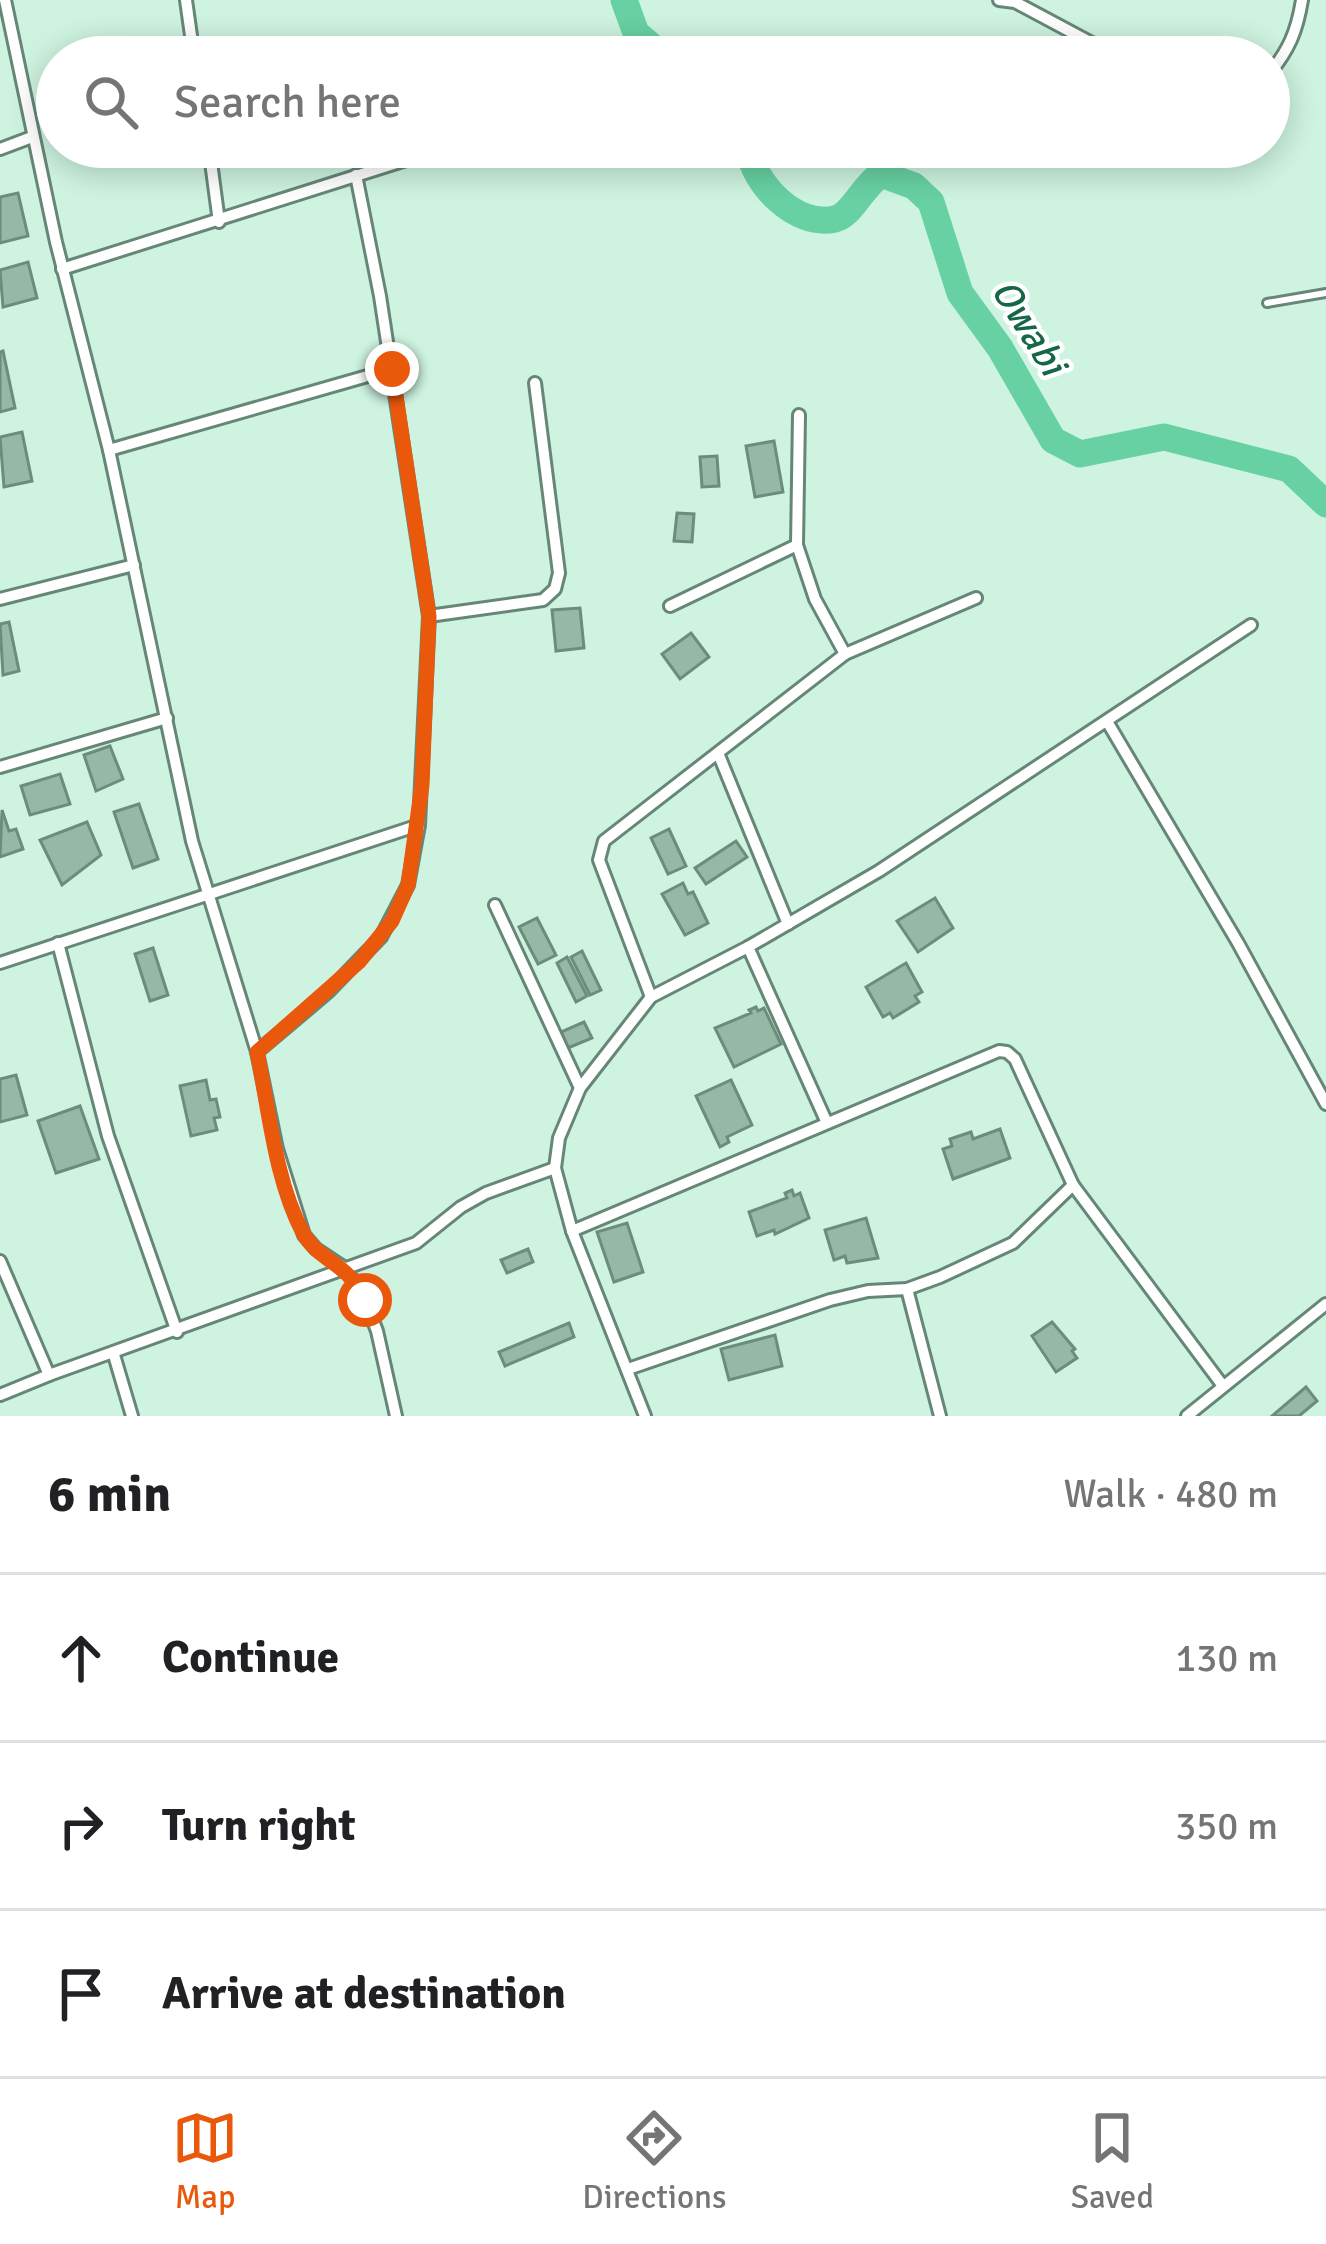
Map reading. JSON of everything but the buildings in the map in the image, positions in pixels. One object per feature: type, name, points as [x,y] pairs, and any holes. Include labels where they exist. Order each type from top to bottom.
[{"type":"street","points":[[5,0],[36,155]]},
{"type":"street","points":[[186,0],[191,36]]},
{"type":"street","points":[[999,0],[1015,1],[1079,36]]},
{"type":"street","points":[[1290,48],[1298,31],[1302,0]]},
{"type":"street","points":[[0,149],[32,137]]},
{"type":"street","points":[[39,168],[110,450],[207,893],[257,1052],[277,1149],[304,1235],[357,1281],[377,1331],[396,1416]]},
{"type":"street","points":[[212,168],[219,222]]},
{"type":"street","points":[[62,269],[379,168]]},
{"type":"street","points":[[257,1052],[328,992],[382,937],[408,885],[419,825],[429,616],[392,369],[356,175]]},
{"type":"street","points":[[110,450],[392,369]]},
{"type":"street","points":[[429,616],[543,600],[555,589],[559,573],[535,383]]},
{"type":"street","points":[[799,416],[796,544],[815,599],[845,654]]},
{"type":"street","points":[[670,605],[796,544]]},
{"type":"street","points":[[0,599],[134,565]]},
{"type":"street","points":[[651,997],[598,860],[604,841],[845,654],[976,598]]},
{"type":"street","points":[[645,1416],[572,1231],[555,1168],[559,1138],[580,1088],[651,997],[879,871],[1251,625]]},
{"type":"street","points":[[0,767],[167,718]]},
{"type":"street","points":[[1108,723],[1326,1104]]},
{"type":"street","points":[[718,753],[788,924]]},
{"type":"street","points":[[0,963],[419,825]]},
{"type":"street","points":[[495,905],[580,1088]]},
{"type":"street","points":[[58,943],[108,1136],[177,1332]]},
{"type":"street","points":[[748,947],[827,1123]]},
{"type":"street","points":[[572,1231],[999,1051],[1007,1052],[1015,1059],[1073,1185],[1223,1387]]},
{"type":"street","points":[[0,1395],[416,1243],[486,1193],[555,1168]]},
{"type":"street","points":[[628,1369],[830,1300],[907,1288],[1013,1244],[1073,1185]]},
{"type":"street","points":[[0,1261],[49,1376]]},
{"type":"street","points":[[907,1288],[940,1416]]},
{"type":"street","points":[[1186,1416],[1326,1304]]},
{"type":"street","points":[[114,1355],[133,1416]]},
{"type":"lane","points":[[1267,303],[1326,292]]},
{"type":"waterway","name":"Owabi","points":[[624,0],[640,36]]},
{"type":"waterway","name":"Owabi","points":[[755,168],[778,200],[805,217],[820,220],[841,216],[881,174],[914,186],[931,202],[960,293],[1000,348],[1053,440],[1080,454],[1164,437],[1289,469],[1326,504]]},
{"type":"route","points":[[365,1300],[346,1269],[304,1235],[277,1149],[257,1052],[382,937],[408,885],[419,825],[429,616],[392,369]]}]
